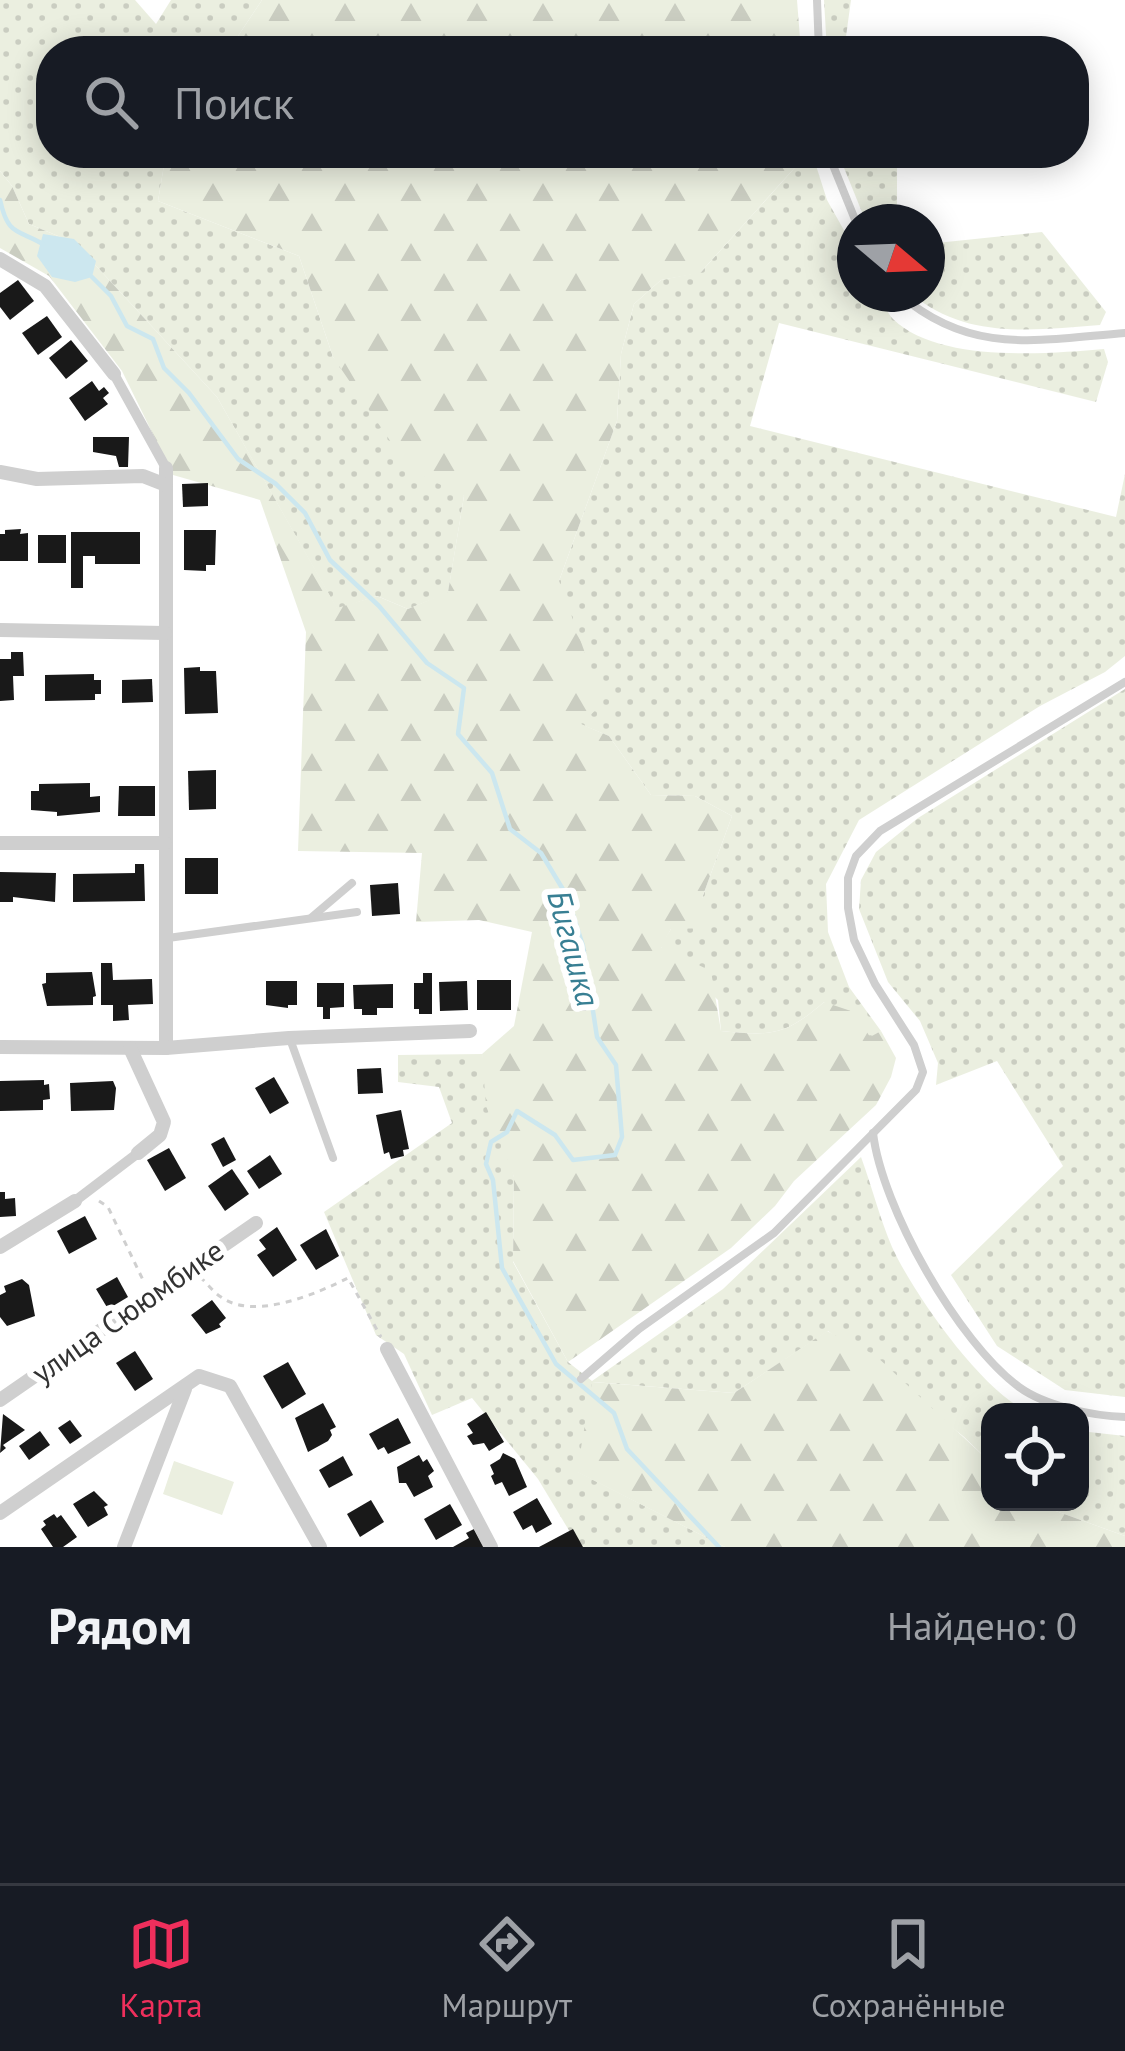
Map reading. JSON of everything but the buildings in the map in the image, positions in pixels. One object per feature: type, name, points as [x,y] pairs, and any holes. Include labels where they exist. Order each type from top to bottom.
[{"type":"street","points":[[0,259],[45,286],[114,374],[166,476],[166,1048]]},
{"type":"street","points":[[0,472],[38,479],[166,476]]},
{"type":"street","points":[[0,630],[164,633]]},
{"type":"street","points":[[0,843],[165,843]]},
{"type":"street","points":[[0,1047],[166,1048],[470,1031]]},
{"type":"street","points":[[0,1247],[75,1201],[160,1135],[164,1122],[130,1048]]},
{"type":"street","name":"улица Сююмбике","points":[[0,1400],[256,1223]]},
{"type":"street","points":[[387,1349],[490,1547]]},
{"type":"street","points":[[0,1513],[200,1376],[230,1386],[320,1547]]},
{"type":"street","points":[[124,1547],[185,1389]]},
{"type":"lane","points":[[817,0],[818,36]]},
{"type":"lane","points":[[834,168],[849,204]]},
{"type":"lane","points":[[920,312],[932,322],[987,339],[1125,334]]},
{"type":"lane","points":[[580,1379],[639,1329],[774,1233],[916,1090],[923,1072],[914,1045],[854,940],[848,878],[856,856],[880,831],[1125,682]]},
{"type":"lane","points":[[311,918],[352,883]]},
{"type":"lane","points":[[165,938],[357,912]]},
{"type":"lane","points":[[289,1038],[333,1158]]},
{"type":"lane","points":[[873,1133],[880,1171],[908,1235],[943,1300],[994,1364],[1020,1388],[1046,1401],[1125,1418]]},
{"type":"path","points":[[75,1201],[90,1196],[108,1207],[151,1297]]},
{"type":"path","points":[[186,1273],[200,1277],[224,1300],[259,1306],[318,1293],[348,1278],[387,1349]]},
{"type":"green space","points":[[0,0],[135,0],[156,24],[171,0],[262,0],[238,36],[36,36],[36,168],[164,168],[158,201],[299,256],[333,357],[464,496],[448,593],[408,609],[377,596],[337,609],[217,397],[75,243],[29,224],[0,171]]},
{"type":"green space","points":[[262,0],[797,0],[800,36],[238,36]]},
{"type":"green space","points":[[824,0],[851,0],[846,36],[826,36]]},
{"type":"green space","points":[[164,168],[794,168],[700,273],[661,280],[634,304],[621,354],[617,421],[559,581],[603,703],[581,724],[609,736],[651,795],[695,796],[732,816],[702,898],[710,928],[671,929],[661,947],[711,971],[721,1031],[777,1031],[824,1002],[854,1012],[870,1037],[881,1031],[896,1058],[876,1105],[731,1248],[568,1362],[513,1261],[514,1177],[486,1106],[482,1054],[514,1026],[532,932],[479,920],[416,922],[422,853],[298,851],[306,632],[260,500],[173,475],[122,371],[49,276],[0,248],[0,171],[29,224],[75,243],[217,397],[337,608],[377,596],[408,609],[448,592],[464,496],[410,470],[333,357],[299,256],[158,201]]},
{"type":"green space","points":[[795,168],[817,168],[837,218],[837,312],[888,312],[913,333],[964,349],[1053,353],[1104,349],[1108,362],[1096,402],[779,323],[750,426],[1116,517],[1125,474],[1125,656],[859,820],[826,884],[828,932],[849,987],[881,1031],[870,1038],[824,1002],[777,1031],[721,1031],[718,1000],[660,946],[702,898],[732,816],[695,796],[651,795],[609,736],[580,724],[559,581],[617,421],[621,354],[634,304],[661,280],[701,272]]},
{"type":"green space","points":[[844,168],[897,168],[897,204],[859,204]]},
{"type":"green space","points":[[1042,232],[1106,312],[1100,325],[1002,329],[940,312],[945,312],[945,242]]},
{"type":"green space","points":[[1125,689],[1125,1397],[1065,1390],[997,1346],[951,1275],[1063,1166],[997,1061],[936,1085],[938,1063],[920,1021],[888,982],[859,909],[861,880],[876,852],[918,818]]},
{"type":"green space","points":[[482,1054],[514,1177],[513,1262],[568,1362],[592,1381],[723,1289],[861,1157],[892,1247],[916,1290],[972,1364],[1014,1403],[981,1403],[981,1453],[828,1331],[734,1393],[593,1382],[578,1472],[725,1547],[579,1547],[538,1479],[472,1398],[432,1415],[404,1354],[376,1335],[324,1212],[452,1123],[439,1087],[398,1082],[398,1055]]},
{"type":"green space","points":[[827,1331],[875,1355],[981,1454],[981,1511],[1056,1511],[1125,1536],[1125,1547],[725,1547],[577,1472],[592,1382],[734,1393]]},
{"type":"green space","points":[[1089,1432],[1125,1436],[1125,1536],[1056,1511],[1089,1511]]},
{"type":"green space","points":[[174,1461],[234,1482],[222,1515],[163,1494]]},
{"type":"water","points":[[43,234],[74,239],[96,261],[92,277],[75,282],[52,277],[37,256]]},
{"type":"waterway","name":"Бигашка","points":[[0,200],[10,226],[43,244]]},
{"type":"waterway","name":"Бигашка","points":[[92,277],[111,296],[127,326],[153,339],[164,368],[189,393],[238,459],[276,484],[305,513],[330,560],[379,606],[427,663],[464,688],[458,734],[492,773],[510,829],[541,853],[567,896],[583,946],[597,1037],[616,1065],[622,1137],[615,1155],[573,1160],[555,1135],[517,1111],[507,1132],[491,1142],[486,1164],[493,1180],[502,1268],[556,1364],[614,1413],[627,1449],[719,1547]]}]
